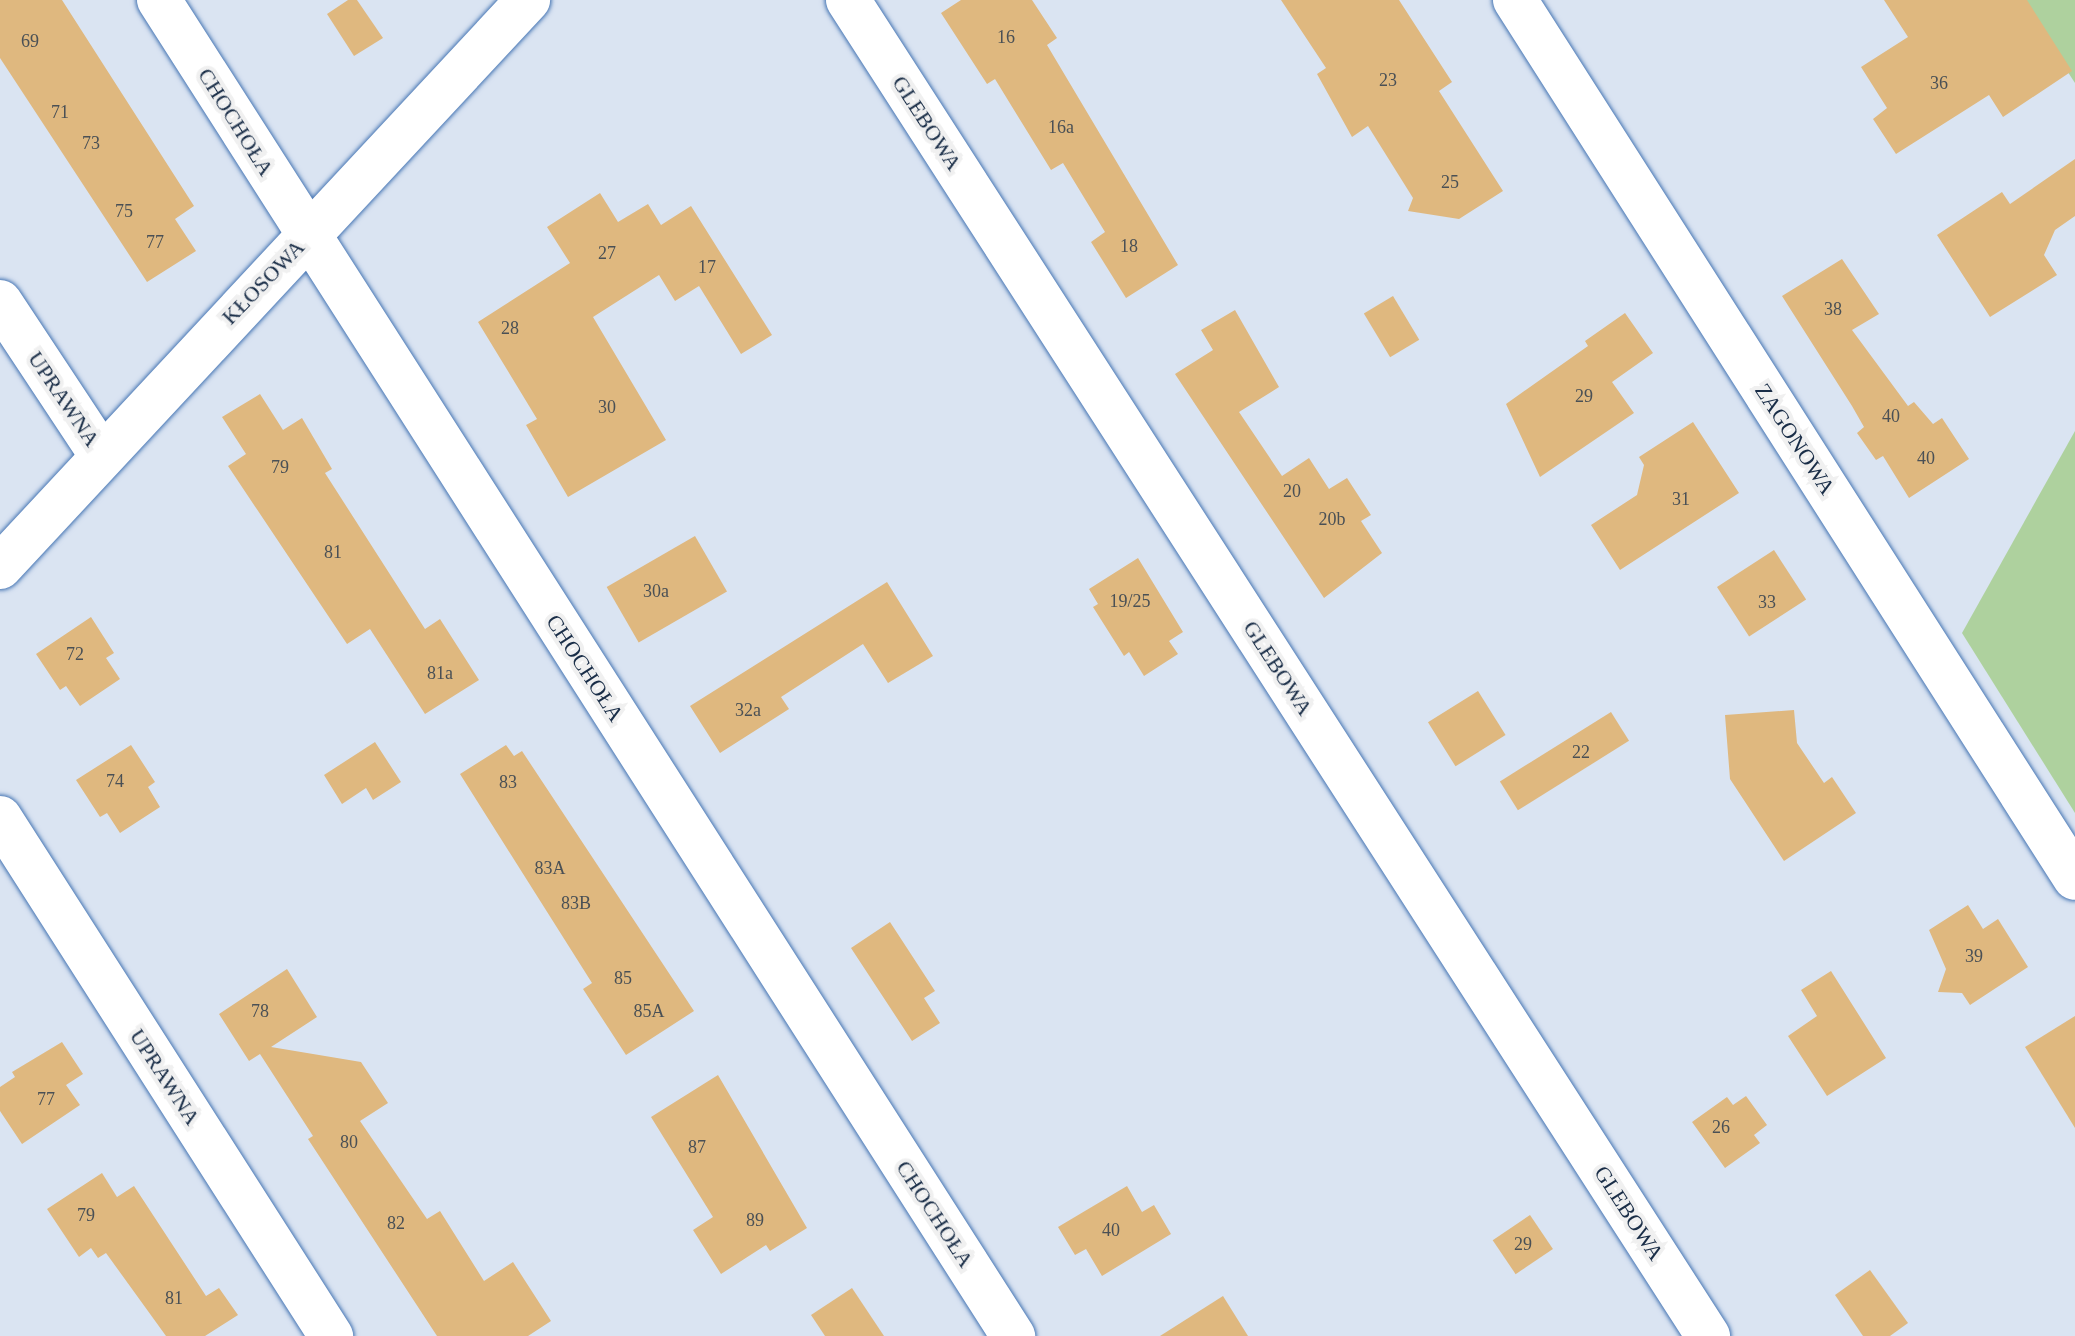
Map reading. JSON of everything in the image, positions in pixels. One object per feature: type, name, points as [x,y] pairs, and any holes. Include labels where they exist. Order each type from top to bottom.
[{"type":"street","name":"CHOCHOŁA","points":[[159,0],[1013,1336]]},
{"type":"street","name":"KŁOSOWA","points":[[0,567],[528,0]]},
{"type":"street","name":"GLEBOWA","points":[[848,0],[1708,1336]]},
{"type":"street","name":"ZAGONOWA","points":[[1515,0],[2075,878]]},
{"type":"street","name":"UPRAWNA","points":[[0,302],[102,456]]},
{"type":"street","name":"UPRAWNA","points":[[0,818],[331,1336]]},
{"type":"green space","points":[[2021,0],[2075,0],[2075,83]]},
{"type":"green space","points":[[2075,431],[2075,813],[1962,633]]},
{"type":"building","points":[[0,0],[62,0],[194,206],[175,219],[196,251],[147,282],[0,58]]},
{"type":"building","points":[[348,0],[357,0],[383,38],[354,56],[327,14]]},
{"type":"building","points":[[961,0],[1032,0],[1057,38],[1047,45],[1178,265],[1126,298],[1091,242],[1105,232],[1063,163],[1051,170],[995,79],[987,84],[941,13]]},
{"type":"building","points":[[1281,0],[1399,0],[1452,82],[1439,91],[1503,191],[1459,219],[1408,211],[1413,198],[1368,126],[1352,137],[1317,74],[1326,68]]},
{"type":"building","points":[[1884,0],[2027,0],[2072,71],[2003,117],[1989,95],[1896,154],[1873,119],[1887,108],[1861,67],[1908,37]]},
{"type":"building","points":[[2075,159],[2075,216],[2055,230],[2044,255],[2057,275],[1990,317],[1937,235],[2002,192],[2010,204]]},
{"type":"building","points":[[600,193],[618,222],[648,204],[661,225],[691,206],[772,335],[741,354],[699,286],[675,301],[659,275],[593,317],[666,440],[568,497],[526,425],[537,419],[478,322],[570,263],[547,227]]},
{"type":"building","points":[[1842,259],[1879,314],[1852,330],[1908,406],[1914,402],[1933,424],[1942,418],[1969,459],[1909,498],[1883,456],[1876,460],[1857,433],[1864,427],[1782,296]]},
{"type":"building","points":[[1393,296],[1419,340],[1390,357],[1364,314]]},
{"type":"building","points":[[1235,310],[1279,387],[1239,412],[1282,476],[1309,458],[1329,489],[1347,478],[1371,515],[1361,521],[1382,553],[1324,598],[1175,374],[1213,350],[1201,330]]},
{"type":"building","points":[[1625,313],[1653,353],[1612,382],[1634,413],[1540,477],[1506,404],[1588,346],[1585,341]]},
{"type":"building","points":[[260,394],[283,430],[302,418],[332,469],[325,473],[425,629],[440,619],[479,680],[425,714],[370,629],[347,644],[228,466],[246,454],[222,417]]},
{"type":"building","points":[[1693,422],[1739,493],[1620,570],[1591,525],[1637,495],[1644,465],[1639,457]]},
{"type":"building","points":[[695,536],[727,591],[639,642],[607,587]]},
{"type":"building","points":[[1774,550],[1806,599],[1749,637],[1717,587]]},
{"type":"building","points":[[1138,558],[1183,632],[1169,641],[1178,654],[1144,676],[1129,652],[1124,656],[1093,607],[1098,604],[1089,589]]},
{"type":"building","points":[[887,582],[933,656],[888,683],[863,644],[781,697],[789,709],[720,753],[690,706]]},
{"type":"building","points":[[91,617],[114,653],[106,658],[120,679],[80,706],[66,686],[60,690],[36,654]]},
{"type":"building","points":[[1478,691],[1506,735],[1456,766],[1428,722]]},
{"type":"building","points":[[1794,710],[1797,743],[1824,783],[1832,777],[1856,813],[1784,861],[1730,779],[1725,715]]},
{"type":"building","points":[[1611,712],[1629,741],[1518,810],[1500,781]]},
{"type":"building","points":[[375,742],[401,782],[373,800],[366,788],[342,804],[324,775]]},
{"type":"building","points":[[131,745],[155,782],[148,787],[160,807],[120,833],[107,813],[100,817],[76,780]]},
{"type":"building","points":[[506,745],[514,756],[522,751],[694,1011],[626,1055],[583,989],[592,983],[460,774]]},
{"type":"building","points":[[1968,905],[1983,929],[1998,919],[2028,967],[1970,1005],[1962,993],[1938,992],[1946,969],[1929,930]]},
{"type":"building","points":[[890,922],[935,991],[924,998],[940,1023],[912,1041],[851,948]]},
{"type":"building","points":[[287,969],[317,1017],[271,1047],[361,1062],[388,1103],[360,1121],[427,1219],[440,1211],[484,1281],[513,1262],[551,1321],[528,1336],[437,1336],[308,1139],[313,1136],[260,1054],[249,1061],[219,1014]]},
{"type":"building","points":[[1831,971],[1886,1058],[1827,1096],[1788,1036],[1817,1016],[1801,990]]},
{"type":"building","points":[[2075,1016],[2075,1128],[2025,1047]]},
{"type":"building","points":[[62,1042],[83,1074],[66,1085],[80,1105],[22,1144],[0,1111],[0,1087],[15,1077],[12,1072]]},
{"type":"building","points":[[718,1075],[807,1228],[770,1251],[766,1245],[721,1274],[693,1230],[713,1217],[651,1117]]},
{"type":"building","points":[[1746,1096],[1767,1125],[1754,1135],[1760,1143],[1725,1168],[1692,1122],[1727,1097],[1733,1105]]},
{"type":"building","points":[[102,1173],[117,1197],[134,1186],[206,1296],[219,1288],[238,1315],[205,1336],[166,1336],[106,1253],[98,1258],[91,1248],[79,1257],[47,1209]]},
{"type":"building","points":[[1127,1186],[1142,1212],[1154,1205],[1171,1234],[1102,1276],[1086,1249],[1075,1255],[1058,1227]]},
{"type":"building","points":[[1530,1215],[1553,1249],[1516,1274],[1493,1240]]},
{"type":"building","points":[[1870,1270],[1908,1323],[1890,1336],[1863,1336],[1835,1295]]},
{"type":"building","points":[[852,1288],[884,1336],[825,1336],[811,1315]]},
{"type":"building","points":[[1223,1296],[1248,1336],[1160,1336]]}]
